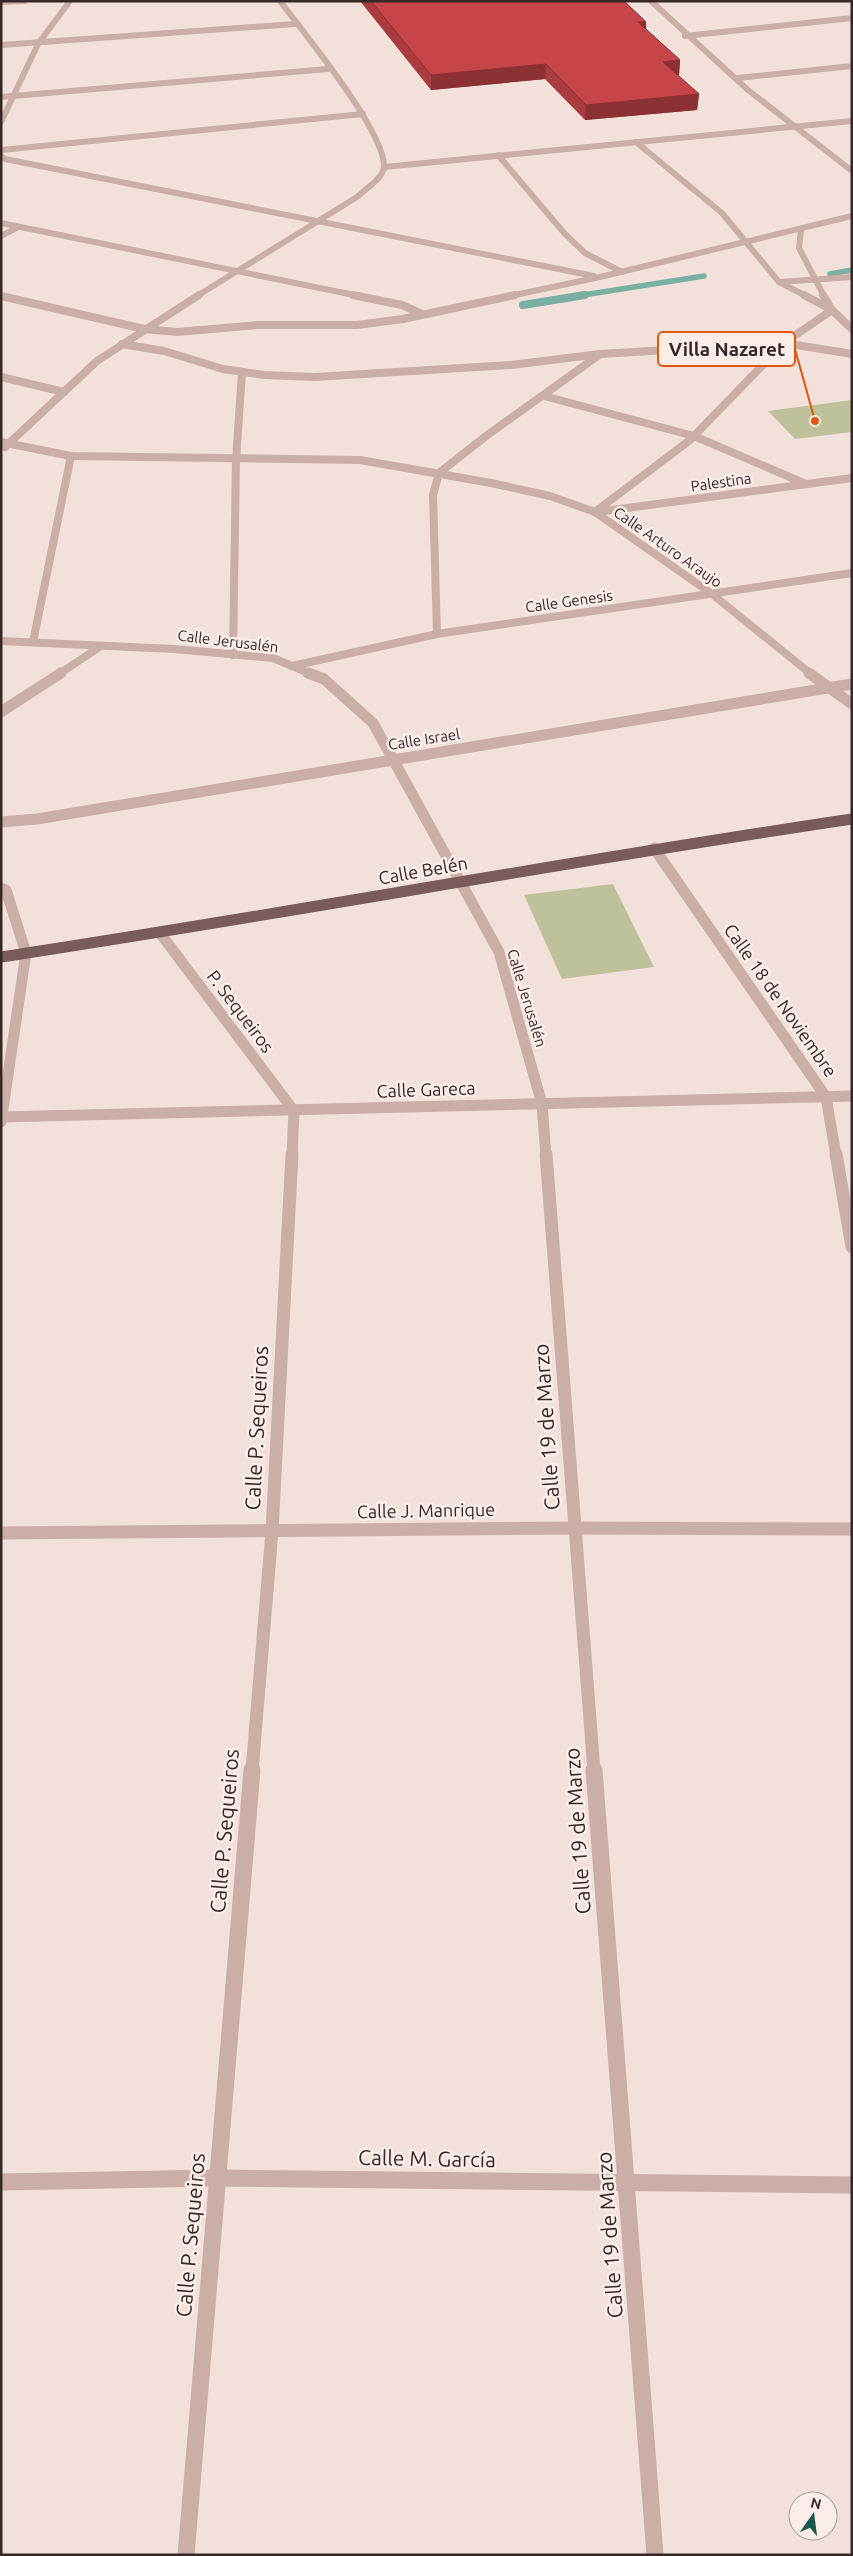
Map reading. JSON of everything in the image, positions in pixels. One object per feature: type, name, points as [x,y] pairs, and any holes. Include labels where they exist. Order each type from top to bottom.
[{"type":"main road","name":"Calle Belén","points":[[1,957],[160,933],[654,848],[852,819]]},
{"type":"street","points":[[1,2],[25,1]]},
{"type":"street","points":[[1,122],[38,44],[70,1]]},
{"type":"street","points":[[1,450],[6,443],[97,361],[144,329],[357,197],[378,178],[384,167],[380,146],[363,114],[328,69],[280,1]]},
{"type":"street","points":[[652,1],[685,36],[794,127],[852,171]]},
{"type":"street","points":[[685,36],[852,18]]},
{"type":"street","points":[[1,46],[295,24]]},
{"type":"street","points":[[736,78],[852,66]]},
{"type":"street","points":[[1,97],[328,69]]},
{"type":"street","points":[[1,150],[363,114]]},
{"type":"street","points":[[384,167],[852,121]]},
{"type":"street","points":[[636,142],[722,213],[779,282],[832,310],[852,329]]},
{"type":"street","points":[[498,155],[571,240],[585,253],[622,272]]},
{"type":"street","points":[[1,156],[5,159],[600,277]]},
{"type":"street","points":[[1,296],[144,329],[177,332],[258,325],[357,325],[422,314],[600,277],[852,216]]},
{"type":"street","points":[[1,223],[402,305],[422,314]]},
{"type":"street","points":[[1,236],[18,227]]},
{"type":"street","points":[[801,229],[799,248],[832,310]]},
{"type":"street","points":[[779,282],[852,277]]},
{"type":"street","points":[[595,512],[694,436],[784,343],[832,310]]},
{"type":"street","points":[[122,344],[164,351],[223,369],[315,378],[511,365],[600,354],[784,343],[852,354]]},
{"type":"street","points":[[437,634],[433,494],[439,474],[486,436],[600,354]]},
{"type":"street","points":[[233,654],[236,460],[242,372]]},
{"type":"street","points":[[1,377],[64,392]]},
{"type":"street","points":[[544,396],[694,436],[806,484]]},
{"type":"street","name":"Calle Arturo Araujo","points":[[6,443],[71,456],[236,460],[360,460],[550,496],[595,512],[712,594],[827,687],[852,704]]},
{"type":"street","points":[[33,642],[71,456]]},
{"type":"street","name":"Palestina","points":[[595,512],[852,478]]},
{"type":"street","name":"Calle Genesis","points":[[292,666],[437,634],[852,573]]},
{"type":"street","name":"Calle Jerusalén","points":[[1,641],[273,658],[324,679],[373,723],[499,952],[542,1104]]},
{"type":"street","points":[[1,712],[100,646]]},
{"type":"street","name":"Calle Israel","points":[[1,822],[37,819],[852,684]]},
{"type":"street","name":"Calle 18 de Noviembre","points":[[654,848],[826,1097],[852,1247]]},
{"type":"street","points":[[1,888],[6,890],[26,953],[2,1119]]},
{"type":"street","name":"P. Sequeiros","points":[[160,933],[294,1110]]},
{"type":"street","name":"Calle Gareca","points":[[2,1119],[852,1096]]},
{"type":"street","name":"Calle 19 de Marzo","points":[[542,1104],[656,2555]]},
{"type":"street","name":"Calle P. Sequeiros","points":[[186,2555],[216,2178],[272,1531],[294,1110]]},
{"type":"street","name":"Calle J. Manrique","points":[[1,1533],[575,1528],[852,1529]]},
{"type":"street","name":"Calle M. García","points":[[1,2182],[216,2178],[852,2185]]},
{"type":"green space","points":[[852,400],[852,432],[795,439],[768,411]]},
{"type":"green space","points":[[613,884],[654,967],[562,979],[524,895]]},
{"type":"building","points":[[371,1],[624,1],[646,22],[638,22],[680,60],[663,62],[699,94],[586,105],[546,64],[431,75]]},
{"type":"waterway","points":[[830,274],[852,270]]},
{"type":"waterway","points":[[577,296],[704,276]]},
{"type":"waterway","points":[[523,305],[585,295]]},
{"type":"place","name":"Villa Nazaret","points":[[815,421]]}]
